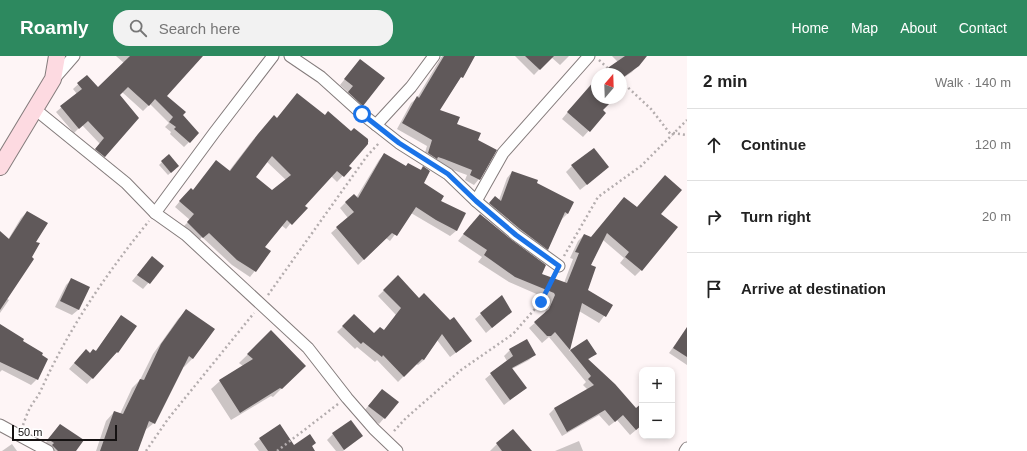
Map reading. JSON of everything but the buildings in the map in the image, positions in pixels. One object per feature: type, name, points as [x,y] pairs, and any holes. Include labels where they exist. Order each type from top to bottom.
[{"type":"main road","points":[[0,166],[54,79],[57,56]]},
{"type":"street","points":[[54,79],[74,56]]},
{"type":"street","points":[[155,213],[273,56]]},
{"type":"street","points":[[290,56],[321,77],[399,143],[448,174],[476,201],[516,235],[559,266]]},
{"type":"street","points":[[376,125],[412,87],[434,56]]},
{"type":"street","points":[[476,201],[503,152],[589,56]]},
{"type":"street","points":[[36,110],[126,183],[155,213],[186,234],[308,348],[347,398],[397,451]]},
{"type":"street","points":[[0,425],[20,434],[48,451]]},
{"type":"path","points":[[594,56],[607,68]]},
{"type":"path","points":[[627,87],[651,109],[673,135],[687,136]]},
{"type":"path","points":[[386,441],[406,418],[461,370],[513,334],[541,302],[559,266],[598,197],[641,166],[687,120]]},
{"type":"path","points":[[20,434],[29,410],[80,315],[116,261],[155,213]]},
{"type":"path","points":[[277,451],[347,398]]},
{"type":"route","points":[[362,114],[399,143],[448,174],[476,201],[516,235],[559,266],[541,302]]}]
